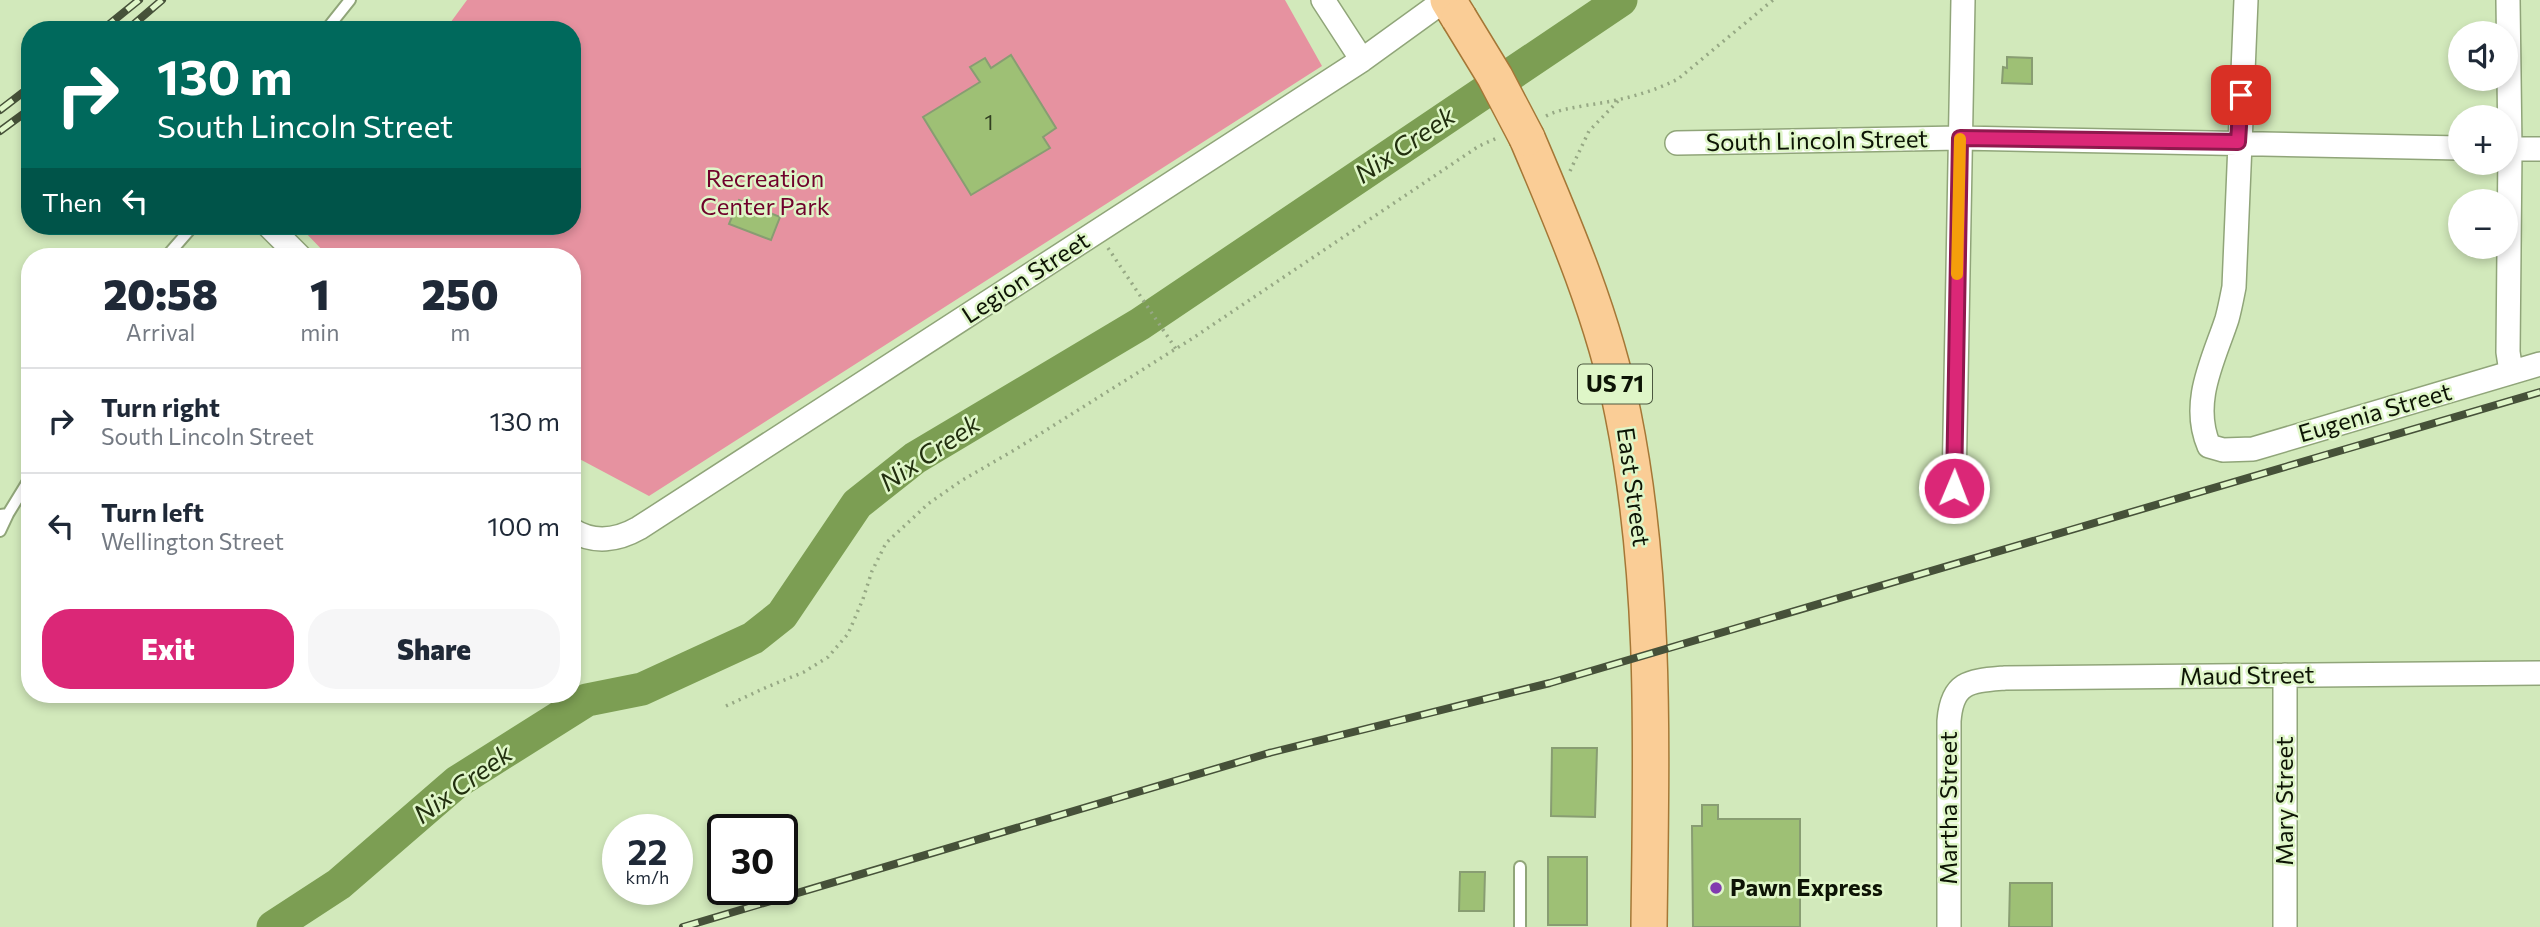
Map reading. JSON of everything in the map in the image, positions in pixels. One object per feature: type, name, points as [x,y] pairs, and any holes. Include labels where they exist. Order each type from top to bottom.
[{"type":"main road","name":"East Street","points":[[1451,6],[1495,77],[1522,131],[1585,281],[1623,412],[1636,490],[1648,616],[1651,741],[1649,927]]},
{"type":"street","points":[[1323,0],[1362,60]]},
{"type":"street","points":[[1954,488],[1963,0]]},
{"type":"street","points":[[2238,142],[2246,0]]},
{"type":"street","points":[[2508,0],[2508,105]]},
{"type":"street","name":"Legion Street","points":[[581,534],[600,539],[620,537],[639,528],[1362,60],[1451,6]]},
{"type":"street","name":"South Lincoln Street","points":[[1677,143],[1960,138],[2448,148]]},
{"type":"street","name":"Eugenia Street","points":[[2238,142],[2234,287],[2227,317],[2206,374],[2203,414],[2208,446],[2223,450],[2253,449],[2540,364]]},
{"type":"street","points":[[2518,149],[2540,149]]},
{"type":"street","points":[[2508,175],[2508,352],[2511,372]]},
{"type":"street","points":[[278,235],[291,248]]},
{"type":"street","name":"Maud Street","points":[[1957,690],[1980,680],[2005,678],[2540,673]]},
{"type":"street","name":"Mary Street","points":[[2285,675],[2285,927]]},
{"type":"street","name":"Martha Street","points":[[1950,927],[1949,721],[1957,690]]},
{"type":"lane","points":[[333,21],[350,0]]},
{"type":"lane","points":[[0,531],[4,515],[21,491]]},
{"type":"lane","points":[[1520,867],[1520,927]]},
{"type":"path","points":[[726,706],[804,673],[828,657],[848,634],[886,542],[928,504],[961,481],[1176,349],[1468,154],[1522,131],[1560,109],[1620,99],[1667,85],[1678,79],[1773,0]]},
{"type":"path","points":[[1569,175],[1589,131],[1620,99]]},
{"type":"path","points":[[1115,259],[1176,349]]},
{"type":"green space","name":"Recreation Center Park","points":[[467,0],[1285,0],[1322,66],[649,496],[581,460],[581,248],[320,248],[308,235],[581,235],[581,21],[452,21]]},
{"type":"building","points":[[1011,55],[1056,128],[1043,137],[1050,148],[971,195],[923,117],[980,82],[970,67],[985,58],[991,68]]},
{"type":"building","points":[[2007,57],[2032,58],[2032,84],[2002,83]]},
{"type":"building","points":[[739,200],[780,217],[771,240],[729,224]]},
{"type":"building","points":[[1552,748],[1597,748],[1595,817],[1551,816]]},
{"type":"building","points":[[1702,805],[1718,805],[1718,819],[1800,819],[1800,927],[1693,927],[1692,826],[1702,826]]},
{"type":"building","points":[[1548,857],[1587,857],[1587,925],[1548,925]]},
{"type":"building","points":[[1460,872],[1485,872],[1484,911],[1459,911]]},
{"type":"building","points":[[2010,883],[2052,883],[2052,927],[2009,927]]},
{"type":"waterway","name":"Nix Creek","points":[[273,927],[339,884],[457,782],[587,700],[642,689],[753,638],[782,615],[857,504],[915,458],[1140,324],[1621,0]]},
{"type":"railway","points":[[113,21],[139,0]]},
{"type":"railway","points":[[138,21],[162,0]]},
{"type":"railway","points":[[0,110],[21,94]]},
{"type":"railway","points":[[0,131],[21,116]]},
{"type":"railway","points":[[683,927],[1269,753],[1550,683],[2540,392]]},
{"type":"slow traffic","points":[[1957,274],[1960,139]]},
{"type":"place","name":"Pawn Express","points":[[1716,888]]},
{"type":"route","points":[[1954,488],[1960,138],[2238,142],[2241,95]]}]
